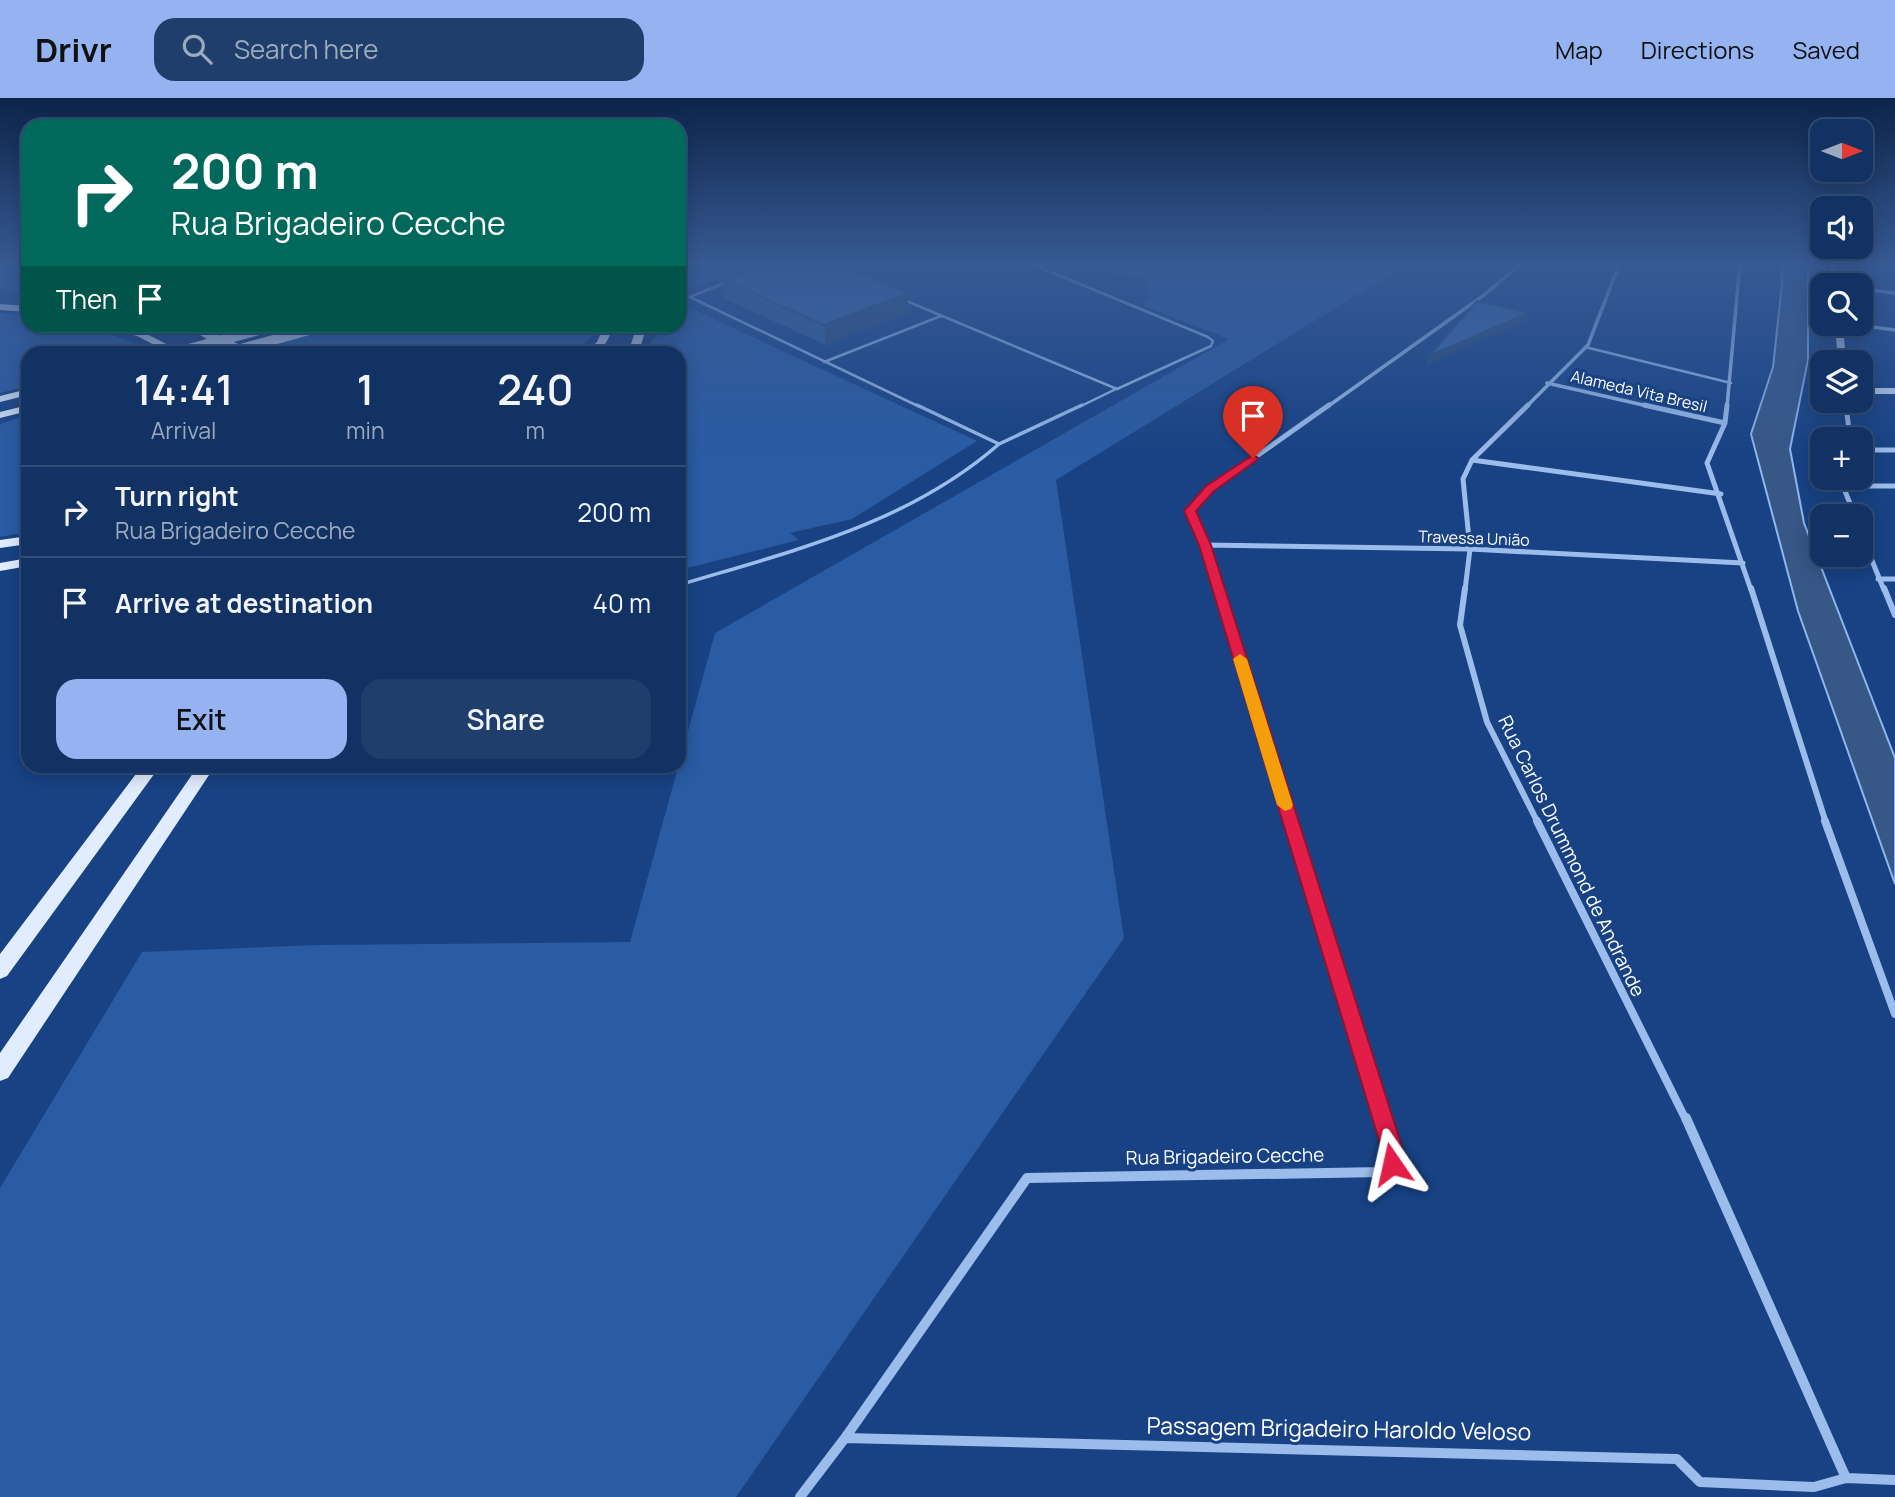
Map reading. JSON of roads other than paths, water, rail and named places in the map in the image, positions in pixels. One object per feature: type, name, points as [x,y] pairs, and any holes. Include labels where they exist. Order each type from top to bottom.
[{"type":"main road","points":[[134,333],[150,337]]},
{"type":"main road","points":[[141,333],[166,346]]},
{"type":"main road","points":[[205,333],[235,346]]},
{"type":"main road","points":[[200,346],[248,333]]},
{"type":"main road","points":[[252,346],[298,333]]},
{"type":"main road","points":[[0,399],[21,394]]},
{"type":"main road","points":[[0,415],[21,410]]},
{"type":"main road","points":[[0,544],[21,541]]},
{"type":"main road","points":[[0,567],[21,563]]},
{"type":"main road","points":[[0,970],[147,773]]},
{"type":"main road","points":[[0,1071],[202,773]]},
{"type":"street","name":"Rua Brigadeiro Cecche","points":[[845,1438],[1027,1178],[1383,1172],[1392,1164],[1391,1147],[1205,545],[1190,511],[1210,489],[1438,327]]},
{"type":"street","points":[[1472,460],[1585,347],[1593,327]]},
{"type":"street","points":[[1735,327],[1726,423],[1707,463],[1721,494],[1733,544],[1743,563],[1820,807],[1895,1014]]},
{"type":"street","points":[[1875,327],[1895,330]]},
{"type":"street","name":"Alameda Vita Bresil","points":[[1547,383],[1726,423]]},
{"type":"street","points":[[1873,390],[1895,391]]},
{"type":"street","points":[[1873,450],[1895,450]]},
{"type":"street","points":[[1472,460],[1721,494]]},
{"type":"street","name":"Rua Carlos Drummond de Andrande","points":[[1472,460],[1463,479],[1470,549],[1460,625],[1487,722],[1695,1137],[1846,1479]]},
{"type":"street","points":[[1873,486],[1895,486]]},
{"type":"street","name":"Travessa União","points":[[1205,545],[1470,549],[1743,563]]},
{"type":"street","points":[[1873,566],[1895,615]]},
{"type":"street","points":[[1878,579],[1895,579]]},
{"type":"street","points":[[800,1497],[845,1438]]},
{"type":"street","name":"Passagem Brigadeiro Haroldo Veloso","points":[[845,1438],[1677,1459],[1700,1482],[1814,1488],[1846,1479],[1895,1480]]},
{"type":"lane","points":[[752,327],[999,444]]},
{"type":"lane","points":[[824,362],[912,327]]},
{"type":"lane","points":[[968,327],[1117,389]]},
{"type":"lane","points":[[686,583],[859,529],[947,485],[999,444],[1211,346],[1213,341],[1181,327]]},
{"type":"lane","points":[[1585,347],[1731,383]]}]
